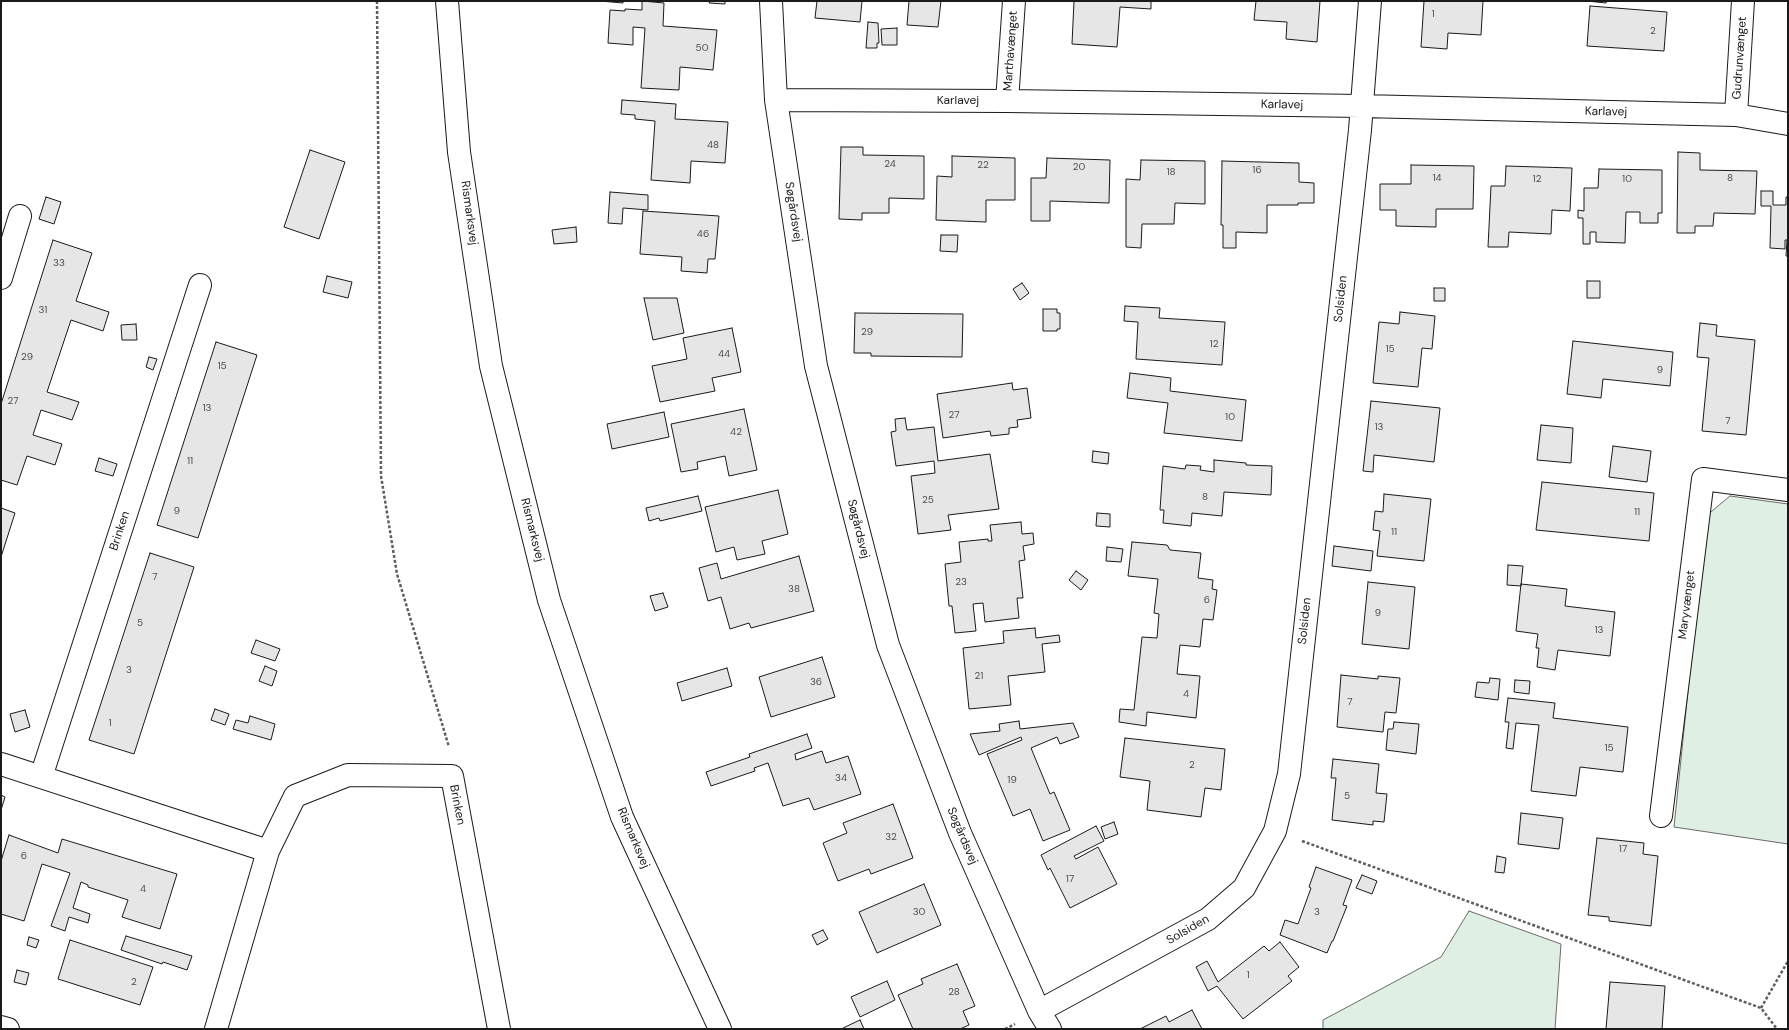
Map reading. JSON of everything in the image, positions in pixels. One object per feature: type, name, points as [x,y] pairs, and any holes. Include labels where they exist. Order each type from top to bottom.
[{"type":"street","name":"Søgårdsvej","points":[[771,1],[776,100],[816,366],[888,645],[960,833],[1045,1020]]},
{"type":"street","name":"Marthavænget","points":[[1007,101],[1014,1]]},
{"type":"street","name":"Solsiden","points":[[1045,1020],[1208,920],[1244,888],[1275,831],[1288,774],[1362,106],[1370,1]]},
{"type":"street","name":"Gudrunvænget","points":[[1736,115],[1744,1]]},
{"type":"street","name":"Rismarksvej","points":[[448,2],[460,152],[491,366],[549,600],[622,817],[720,1029]]},
{"type":"street","name":"Karlavej","points":[[776,100],[1007,101],[1362,106],[1736,115],[1788,124]]},
{"type":"street","points":[[1,278],[20,216]]},
{"type":"street","name":"Brinken","points":[[41,777],[200,285]]},
{"type":"street","name":"Maryvænget","points":[[1661,816],[1703,480],[1788,490]]},
{"type":"street","points":[[1,764],[268,851]]},
{"type":"street","name":"Brinken","points":[[216,1029],[268,851],[295,796],[348,775],[452,776],[499,1029]]},
{"type":"street","points":[[1,1027],[8,1029]]},
{"type":"path","points":[[377,1],[381,476],[397,574],[448,741],[452,776]]},
{"type":"path","points":[[1275,831],[1761,1008],[1777,1029]]},
{"type":"path","points":[[1761,1008],[1788,961]]},
{"type":"green space","points":[[1730,496],[1788,504],[1788,844],[1674,827],[1706,516]]},
{"type":"green space","points":[[1469,911],[1561,944],[1555,1029],[1323,1029],[1323,1020],[1441,957]]},
{"type":"building","points":[[600,1],[623,1],[623,3]]},
{"type":"building","points":[[642,1],[664,3],[663,26],[717,30],[713,70],[680,67],[679,90],[641,88],[645,28],[633,27],[633,45],[608,43],[610,10],[642,10]]},
{"type":"building","points":[[710,1],[725,1],[725,4],[709,3]]},
{"type":"building","points":[[817,1],[862,1],[860,22],[815,18]]},
{"type":"building","points":[[909,1],[941,1],[938,27],[907,25]]},
{"type":"building","points":[[1074,1],[1151,1],[1151,9],[1120,7],[1117,47],[1072,44]]},
{"type":"building","points":[[1256,1],[1320,1],[1317,42],[1286,39],[1287,22],[1254,20]]},
{"type":"building","points":[[1424,1],[1483,1],[1481,35],[1448,33],[1447,49],[1421,47]]},
{"type":"building","points":[[1587,1],[1607,1],[1606,3]]},
{"type":"building","points":[[1590,6],[1667,12],[1664,51],[1587,46]]},
{"type":"building","points":[[868,22],[878,23],[879,43],[877,43],[877,48],[866,48]]},
{"type":"building","points":[[897,28],[897,45],[882,45],[881,29]]},
{"type":"building","points":[[622,100],[676,104],[675,119],[728,122],[725,163],[691,161],[690,183],[651,180],[655,121],[635,119],[635,115],[621,114]]},
{"type":"building","points":[[841,147],[863,147],[863,155],[924,156],[924,199],[889,198],[889,213],[862,213],[862,220],[839,219]]},
{"type":"building","points":[[310,150],[345,162],[319,239],[284,227]]},
{"type":"building","points":[[1678,152],[1700,153],[1700,170],[1757,171],[1755,214],[1714,213],[1713,226],[1695,226],[1695,233],[1677,233]]},
{"type":"building","points":[[952,156],[1015,158],[1015,200],[986,200],[986,222],[936,220],[937,176],[952,177]]},
{"type":"building","points":[[1047,158],[1110,160],[1109,203],[1050,201],[1050,221],[1031,221],[1031,178],[1046,178]]},
{"type":"building","points":[[1141,160],[1205,161],[1205,204],[1175,203],[1174,224],[1142,224],[1141,248],[1126,247],[1126,179],[1140,180]]},
{"type":"building","points":[[1222,161],[1299,163],[1299,182],[1314,183],[1314,203],[1298,203],[1298,205],[1267,205],[1267,233],[1236,232],[1236,248],[1223,248],[1223,225],[1221,225]]},
{"type":"building","points":[[1411,165],[1474,166],[1473,209],[1436,209],[1436,227],[1396,226],[1396,210],[1380,210],[1380,184],[1411,184]]},
{"type":"building","points":[[1506,166],[1572,168],[1570,211],[1552,210],[1551,234],[1509,232],[1508,247],[1488,247],[1491,186],[1505,186]]},
{"type":"building","points":[[1599,169],[1662,170],[1662,213],[1658,213],[1658,223],[1640,223],[1640,212],[1626,212],[1625,243],[1596,242],[1596,232],[1590,232],[1590,244],[1583,244],[1583,218],[1578,218],[1578,210],[1584,211],[1584,188],[1598,188]]},
{"type":"building","points":[[1761,191],[1773,191],[1773,205],[1786,205],[1786,197],[1788,197],[1788,256],[1786,256],[1787,240],[1785,240],[1785,249],[1770,248],[1771,206],[1761,206]]},
{"type":"building","points":[[610,192],[648,195],[648,210],[623,208],[622,224],[608,223]]},
{"type":"building","points":[[46,197],[61,202],[54,224],[39,219]]},
{"type":"building","points":[[643,211],[719,216],[715,259],[708,259],[707,273],[681,271],[682,257],[640,254]]},
{"type":"building","points":[[576,227],[577,242],[554,244],[552,230]]},
{"type":"building","points":[[941,235],[958,235],[957,252],[940,251]]},
{"type":"building","points":[[53,240],[92,253],[76,301],[109,312],[103,331],[71,320],[47,392],[79,402],[72,420],[41,410],[33,435],[62,444],[55,465],[27,456],[17,485],[1,480],[1,404]]},
{"type":"building","points":[[327,276],[352,282],[348,298],[323,292]]},
{"type":"building","points":[[1587,281],[1600,281],[1600,298],[1587,298]]},
{"type":"building","points":[[1022,283],[1029,293],[1020,300],[1013,289]]},
{"type":"building","points":[[1434,288],[1445,288],[1445,301],[1434,301]]},
{"type":"building","points":[[644,298],[677,298],[684,333],[653,340]]},
{"type":"building","points":[[1125,306],[1160,308],[1159,318],[1225,322],[1222,365],[1136,359],[1138,322],[1124,321]]},
{"type":"building","points":[[1043,309],[1057,309],[1057,313],[1060,313],[1060,329],[1057,329],[1057,331],[1043,331]]},
{"type":"building","points":[[1400,312],[1435,316],[1432,349],[1422,348],[1418,387],[1373,383],[1379,322],[1399,324]]},
{"type":"building","points":[[855,313],[963,314],[962,357],[871,356],[871,353],[854,353]]},
{"type":"building","points":[[1700,323],[1717,325],[1716,336],[1755,340],[1746,435],[1702,431],[1709,358],[1697,357]]},
{"type":"building","points":[[136,324],[137,340],[122,340],[121,325]]},
{"type":"building","points":[[732,328],[741,372],[712,378],[715,391],[660,402],[652,366],[687,359],[683,338]]},
{"type":"building","points":[[1573,341],[1673,352],[1670,386],[1603,379],[1601,398],[1567,394]]},
{"type":"building","points":[[216,342],[257,355],[198,538],[157,525]]},
{"type":"building","points":[[149,357],[157,359],[153,370],[146,367]]},
{"type":"building","points":[[1130,373],[1171,378],[1170,391],[1246,400],[1242,441],[1164,433],[1168,403],[1127,398]]},
{"type":"building","points":[[1012,383],[1013,390],[1027,388],[1031,418],[1017,420],[1018,427],[1009,428],[1009,434],[991,436],[990,431],[943,438],[937,394]]},
{"type":"building","points":[[1371,401],[1440,408],[1434,462],[1374,455],[1373,472],[1363,471]]},
{"type":"building","points":[[744,409],[757,470],[729,476],[725,456],[697,462],[698,469],[681,472],[671,424]]},
{"type":"building","points":[[664,412],[669,437],[612,449],[607,424]]},
{"type":"building","points":[[905,418],[907,430],[934,427],[938,461],[990,454],[999,509],[948,515],[951,530],[918,534],[911,476],[935,473],[934,461],[896,466],[891,432],[896,431],[895,419]]},
{"type":"building","points":[[1541,425],[1573,428],[1571,463],[1537,460]]},
{"type":"building","points":[[1613,446],[1651,451],[1647,482],[1609,477]]},
{"type":"building","points":[[1093,451],[1109,453],[1108,464],[1092,462]]},
{"type":"building","points":[[99,458],[117,464],[113,476],[95,471]]},
{"type":"building","points":[[1214,460],[1246,463],[1246,465],[1272,466],[1271,495],[1224,492],[1222,516],[1192,513],[1191,526],[1163,523],[1164,510],[1160,510],[1163,466],[1185,469],[1186,465],[1201,466],[1200,470],[1214,472]]},
{"type":"building","points":[[1542,482],[1654,493],[1649,541],[1536,530]]},
{"type":"building","points":[[778,490],[788,534],[762,541],[765,554],[737,560],[734,547],[716,552],[705,507]]},
{"type":"building","points":[[1384,494],[1431,499],[1424,561],[1377,556],[1380,531],[1373,530],[1375,511],[1383,512]]},
{"type":"building","points":[[698,496],[702,511],[660,521],[659,518],[649,521],[646,508]]},
{"type":"building","points":[[1,508],[15,513],[1,557]]},
{"type":"building","points":[[1097,513],[1110,514],[1110,527],[1096,526]]},
{"type":"building","points":[[1021,522],[1022,534],[1033,533],[1034,544],[1023,546],[1025,560],[1019,561],[1023,598],[1017,598],[1019,618],[985,622],[983,603],[973,604],[976,631],[955,633],[952,606],[949,606],[945,564],[961,562],[959,542],[988,539],[988,541],[992,541],[990,525]]},
{"type":"building","points":[[1132,542],[1167,545],[1170,550],[1201,553],[1198,578],[1213,580],[1212,589],[1217,590],[1213,620],[1203,619],[1200,647],[1180,645],[1177,674],[1200,676],[1196,718],[1147,712],[1146,726],[1119,722],[1120,709],[1134,710],[1142,637],[1157,638],[1159,614],[1154,613],[1158,579],[1128,576]]},
{"type":"building","points":[[1334,546],[1373,551],[1371,571],[1332,566]]},
{"type":"building","points":[[1107,547],[1123,549],[1121,562],[1106,561]]},
{"type":"building","points":[[150,553],[194,567],[134,754],[89,740]]},
{"type":"building","points":[[799,556],[814,611],[751,628],[749,623],[730,629],[721,597],[708,601],[699,568],[717,563],[721,579]]},
{"type":"building","points":[[1508,565],[1523,566],[1521,586],[1507,585]]},
{"type":"building","points":[[1076,571],[1088,580],[1081,590],[1069,580]]},
{"type":"building","points":[[1368,582],[1415,587],[1409,649],[1362,644]]},
{"type":"building","points":[[1521,584],[1567,589],[1565,606],[1615,612],[1610,656],[1558,650],[1555,670],[1537,667],[1539,648],[1536,648],[1538,634],[1516,631]]},
{"type":"building","points":[[663,593],[668,607],[655,611],[650,596]]},
{"type":"building","points":[[1035,628],[1036,638],[1059,635],[1060,642],[1042,644],[1045,672],[1008,676],[1011,705],[969,709],[963,648],[1004,643],[1003,631]]},
{"type":"building","points":[[256,640],[280,649],[275,661],[251,653]]},
{"type":"building","points":[[822,657],[835,697],[771,717],[759,677]]},
{"type":"building","points":[[265,666],[277,671],[272,686],[259,681]]},
{"type":"building","points":[[727,668],[732,686],[682,701],[677,683]]},
{"type":"building","points":[[1341,675],[1378,679],[1378,676],[1400,678],[1396,713],[1385,712],[1383,732],[1337,727]]},
{"type":"building","points":[[1490,678],[1500,679],[1498,700],[1475,697],[1477,682],[1489,683]]},
{"type":"building","points":[[1515,680],[1530,681],[1529,694],[1514,692]]},
{"type":"building","points":[[1508,698],[1555,703],[1553,718],[1628,727],[1623,772],[1580,767],[1576,796],[1531,791],[1539,725],[1516,723],[1513,749],[1506,748],[1509,722],[1505,722]]},
{"type":"building","points":[[215,709],[229,714],[225,725],[211,720]]},
{"type":"building","points":[[25,710],[30,727],[15,732],[10,714]]},
{"type":"building","points":[[250,716],[275,724],[271,740],[233,729],[236,720],[248,723]]},
{"type":"building","points":[[1019,721],[1020,729],[1073,723],[1079,737],[1060,744],[1057,737],[1031,748],[1050,794],[1054,792],[1070,830],[1043,841],[1030,809],[1013,816],[987,754],[1022,740],[1021,737],[979,755],[970,734],[1000,731],[999,724]]},
{"type":"building","points":[[1394,722],[1419,724],[1416,754],[1386,750],[1388,729],[1393,729]]},
{"type":"building","points":[[807,734],[812,748],[795,754],[796,760],[822,751],[826,763],[848,756],[861,794],[814,810],[809,798],[783,806],[768,763],[754,768],[755,771],[711,786],[706,772],[750,757],[749,754]]},
{"type":"building","points":[[1125,738],[1225,749],[1221,790],[1205,788],[1201,817],[1147,810],[1150,781],[1120,777]]},
{"type":"building","points":[[1333,759],[1379,764],[1376,793],[1387,794],[1384,822],[1373,821],[1373,825],[1332,820],[1336,778],[1331,778]]},
{"type":"building","points":[[1,795],[5,797],[1,810]]},
{"type":"building","points":[[893,804],[913,858],[871,874],[869,869],[838,881],[823,843],[847,833],[843,823]]},
{"type":"building","points":[[1521,813],[1563,818],[1559,849],[1518,844]]},
{"type":"building","points":[[1114,822],[1118,834],[1105,839],[1101,827]]},
{"type":"building","points":[[1096,826],[1104,841],[1074,856],[1076,859],[1098,847],[1117,884],[1070,908],[1050,868],[1048,870],[1041,855]]},
{"type":"building","points":[[9,835],[58,853],[62,839],[177,874],[160,929],[122,917],[128,900],[88,887],[88,885],[81,882],[73,908],[90,914],[88,923],[69,917],[65,931],[51,926],[70,873],[42,864],[24,921],[1,914],[1,861]]},
{"type":"building","points":[[1597,838],[1644,843],[1643,854],[1658,856],[1651,926],[1609,921],[1609,917],[1588,915]]},
{"type":"building","points":[[1497,856],[1506,858],[1504,873],[1495,872]]},
{"type":"building","points":[[1316,867],[1352,880],[1343,905],[1347,906],[1327,953],[1280,935],[1285,920],[1298,924],[1311,888],[1309,887]]},
{"type":"building","points":[[1362,875],[1377,881],[1372,894],[1356,888]]},
{"type":"building","points":[[924,884],[941,925],[877,953],[859,912]]},
{"type":"building","points":[[823,930],[828,939],[817,945],[812,935]]},
{"type":"building","points":[[126,936],[192,956],[187,970],[163,962],[162,964],[121,950]]},
{"type":"building","points":[[29,937],[39,940],[36,948],[27,945]]},
{"type":"building","points":[[70,940],[153,967],[140,1005],[58,979]]},
{"type":"building","points":[[1280,942],[1299,967],[1288,976],[1292,981],[1243,1019],[1217,986],[1208,991],[1196,967],[1207,961],[1218,982],[1264,946],[1269,951]]},
{"type":"building","points":[[957,964],[975,1006],[963,1011],[969,1025],[960,1029],[913,1029],[898,995],[923,984],[921,979]]},
{"type":"building","points":[[17,970],[29,973],[26,985],[14,982]]},
{"type":"building","points":[[887,981],[895,1000],[860,1017],[851,997]]},
{"type":"building","points":[[1610,982],[1665,986],[1662,1029],[1606,1029]]},
{"type":"building","points":[[1192,1010],[1202,1029],[1140,1029],[1166,1016],[1169,1022]]},
{"type":"building","points":[[860,1020],[864,1029],[843,1028]]}]
